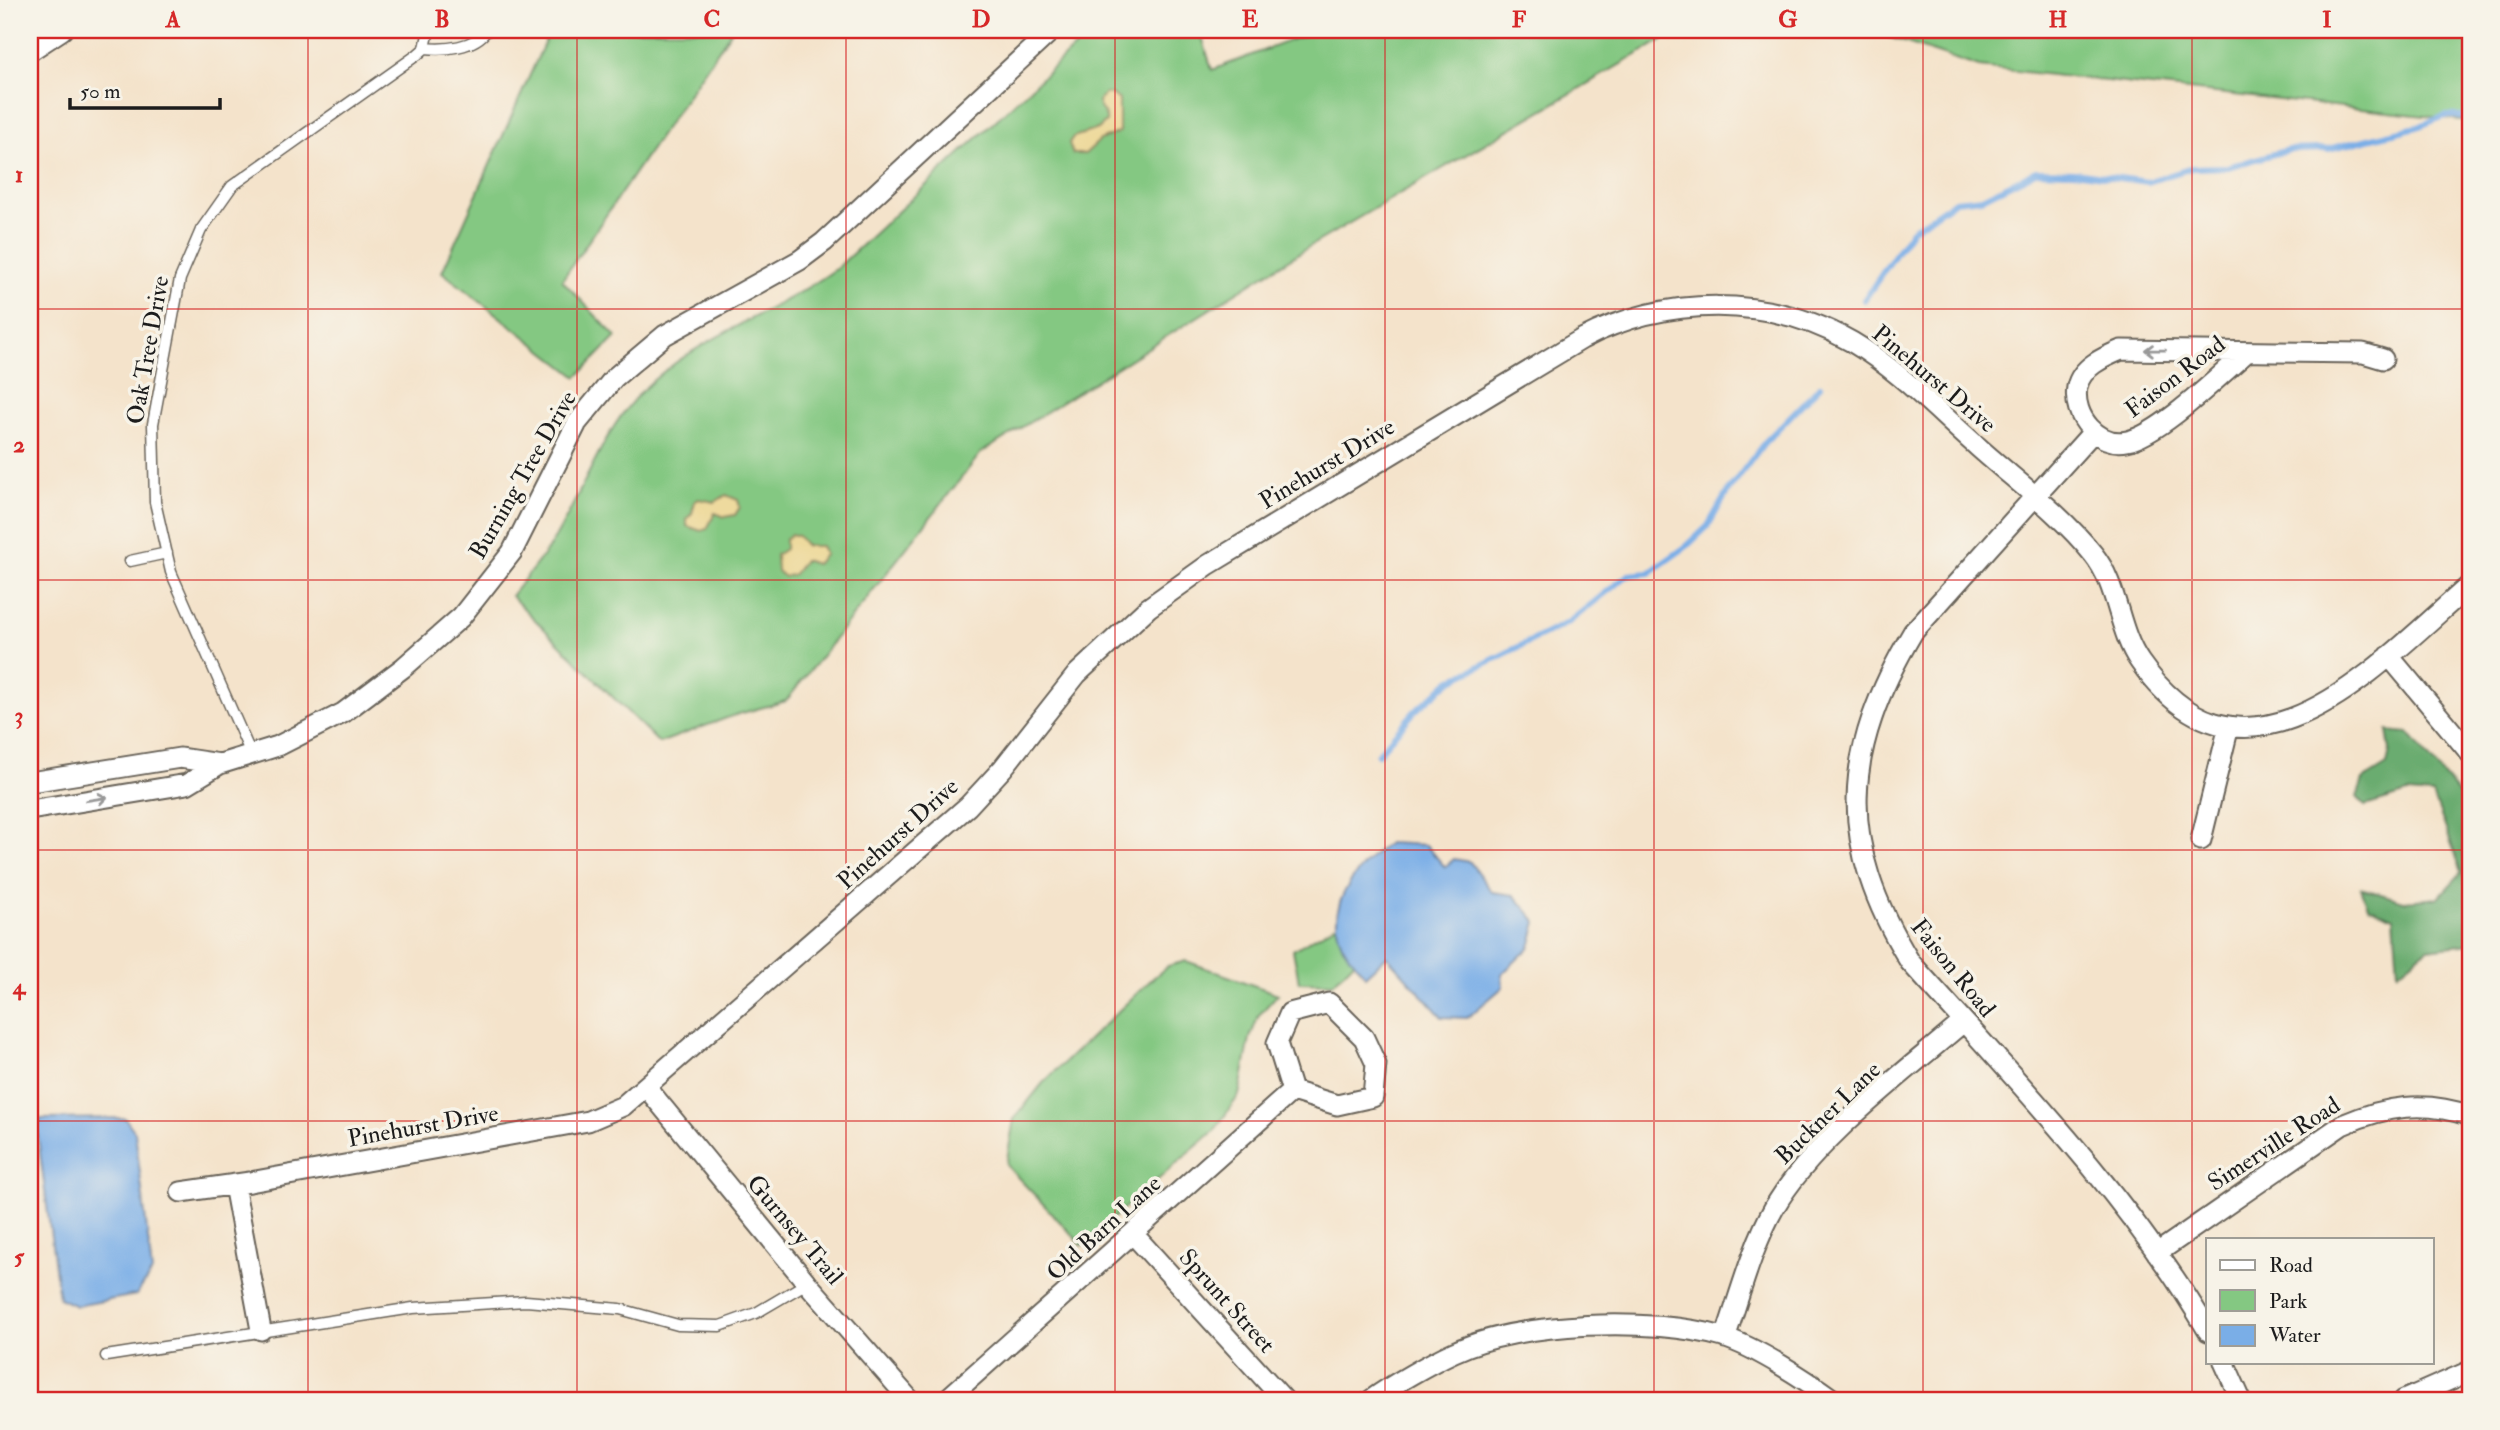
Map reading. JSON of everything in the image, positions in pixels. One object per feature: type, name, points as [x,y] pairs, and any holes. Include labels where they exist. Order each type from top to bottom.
[{"type":"street","points":[[30,51],[62,30]]},
{"type":"street","name":"Burning Tree Drive","points":[[30,810],[187,784],[220,764],[278,746],[343,713],[404,667],[461,617],[512,552],[577,423],[614,378],[665,335],[800,260],[824,242],[1052,30]]},
{"type":"street","name":"Pinehurst Drive","points":[[181,1192],[234,1185],[588,1121],[623,1106],[647,1088],[968,806],[1003,768],[1077,674],[1148,608],[1208,565],[1602,329],[1647,313],[1718,306],[1771,312],[1818,327],[1852,343],[1880,362],[2034,496],[2094,555],[2110,579],[2122,624],[2138,660],[2164,693],[2199,715],[2228,726],[2288,721],[2318,709],[2347,690],[2389,656],[2470,585]]},
{"type":"street","name":"Faison Road","points":[[2247,352],[2151,432],[2129,441],[2109,443],[2093,432],[2081,413],[2077,387],[2086,371],[2101,359],[2120,350],[2363,353],[2383,359]]},
{"type":"street","name":"Faison Road","points":[[2093,432],[1913,632],[1881,692],[1855,786],[1857,829],[1872,889],[1887,925],[1910,962],[2113,1195],[2157,1253],[2206,1328]]},
{"type":"street","points":[[2389,656],[2470,753]]},
{"type":"street","points":[[2201,840],[2228,726]]},
{"type":"street","name":"Burning Tree Drive","points":[[30,782],[180,758],[220,764]]},
{"type":"street","points":[[1329,1003],[1364,1038],[1372,1055],[1376,1064],[1373,1097],[1337,1105],[1292,1091],[1277,1043],[1290,1013],[1329,1003]]},
{"type":"street","name":"Buckner Lane","points":[[1725,1338],[1761,1238],[1773,1210],[1792,1181],[1840,1131],[1964,1022]]},
{"type":"street","name":"Gurnsey Trail","points":[[647,1088],[807,1283],[910,1400]]},
{"type":"street","name":"Old Barn Lane","points":[[946,1400],[1135,1235],[1292,1091]]},
{"type":"street","name":"Simerville Road","points":[[2157,1253],[2342,1125],[2365,1114],[2394,1107],[2423,1105],[2470,1115]]},
{"type":"street","points":[[234,1185],[261,1330]]},
{"type":"street","name":"Sprunt Street","points":[[1135,1235],[1284,1400]]},
{"type":"street","points":[[1371,1400],[1454,1351],[1521,1335],[1591,1325],[1635,1324],[1725,1338],[1807,1380],[1835,1400]]},
{"type":"street","points":[[2225,1364],[2241,1400]]},
{"type":"street","points":[[2404,1400],[2470,1371]]},
{"type":"lane","points":[[429,30],[425,48],[452,48],[468,43],[487,30]]},
{"type":"lane","name":"Oak Tree Drive","points":[[251,754],[171,572],[155,502],[153,424],[180,279],[201,230],[232,186],[425,48]]},
{"type":"lane","points":[[130,561],[167,553]]},
{"type":"lane","points":[[106,1356],[413,1308],[526,1301],[620,1309],[678,1325],[711,1326],[756,1313],[807,1283]]},
{"type":"green space","points":[[550,30],[732,30],[562,280],[616,337],[577,377],[442,272]]},
{"type":"green space","points":[[1093,30],[1200,30],[1212,70],[1318,30],[1679,30],[1307,248],[981,453],[786,701],[735,715],[659,743],[511,596],[564,523],[613,428],[625,410],[660,374],[709,342],[837,268]]},
{"type":"green space","points":[[1868,30],[2470,30],[2470,121],[1979,67]]},
{"type":"green space","points":[[2387,731],[2408,733],[2470,807],[2470,944],[2427,949],[2398,972],[2394,917],[2368,907],[2361,888],[2404,901],[2438,898],[2462,872],[2433,795],[2408,793],[2365,806],[2357,797],[2363,780],[2387,765],[2390,750]]},
{"type":"green space","points":[[1336,925],[1343,947],[1355,961],[1333,983],[1299,982],[1293,950]]},
{"type":"green space","points":[[1186,961],[1278,994],[1259,1015],[1250,1038],[1239,1095],[1214,1131],[1082,1245],[1006,1165],[1014,1119],[1043,1083],[1153,978],[1168,966]]},
{"type":"sand","points":[[1105,94],[1112,94],[1119,100],[1119,132],[1100,140],[1085,154],[1073,154],[1069,143],[1073,137],[1098,129],[1106,122],[1106,116],[1098,101]]},
{"type":"sand","points":[[726,495],[738,500],[740,507],[735,515],[725,517],[715,513],[707,529],[701,531],[687,526],[687,519],[692,513],[695,501],[699,499],[715,502]]},
{"type":"sand","points":[[791,534],[798,536],[806,546],[821,546],[825,554],[816,564],[804,560],[794,574],[784,577],[777,571],[776,555],[785,549],[785,540]]},
{"type":"water","points":[[1388,843],[1426,845],[1445,867],[1454,859],[1470,862],[1492,892],[1514,895],[1537,922],[1530,947],[1502,974],[1503,987],[1467,1018],[1442,1017],[1387,956],[1365,976],[1342,944],[1337,915],[1341,901],[1356,875]]},
{"type":"water","points":[[125,1118],[135,1132],[152,1272],[136,1295],[76,1306],[59,1298],[37,1130],[40,1119]]},
{"type":"waterway","points":[[1864,300],[1912,230],[1955,201],[1982,198],[2037,171],[2074,172],[2148,182],[2192,168],[2228,167],[2288,150],[2328,149],[2417,127],[2445,116],[2470,116]]},
{"type":"waterway","points":[[1378,754],[1415,711],[1450,681],[1569,622],[1628,575],[1649,573],[1687,546],[1708,526],[1728,491],[1764,443],[1820,386]]}]
